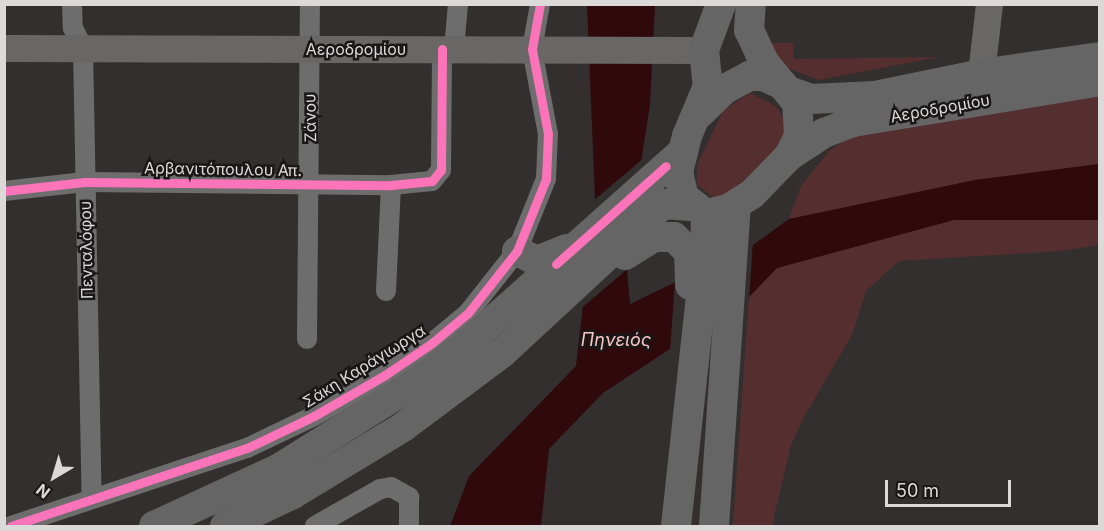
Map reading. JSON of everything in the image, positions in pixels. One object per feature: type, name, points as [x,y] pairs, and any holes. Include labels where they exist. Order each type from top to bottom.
[{"type":"main road","points":[[154,526],[278,469],[357,422],[469,342],[564,254],[674,159],[697,117],[709,79],[704,50],[721,4]]},
{"type":"main road","points":[[225,526],[303,489],[403,427],[491,362],[583,278],[687,208],[736,205],[789,156],[801,125],[797,103],[754,44],[748,26],[752,4]]},
{"type":"main road","points":[[981,74],[989,4]]},
{"type":"main road","points":[[704,50],[712,40],[726,33],[754,44]]},
{"type":"main road","name":"Αεροδρομίου","points":[[5,48],[704,50]]},
{"type":"main road","name":"Αεροδρομίου","points":[[786,88],[811,99],[855,98],[981,74],[1100,57]]},
{"type":"main road","points":[[697,117],[718,94],[749,76],[763,76],[786,88]]},
{"type":"main road","name":"Αεροδρομίου","points":[[789,156],[824,133],[853,122],[1100,81]]},
{"type":"main road","points":[[674,159],[698,256],[699,315],[676,526]]},
{"type":"main road","points":[[714,526],[736,205]]},
{"type":"main road","points":[[583,278],[607,269],[640,243],[661,235],[678,239],[698,256]]},
{"type":"main road","points":[[517,251],[534,261],[564,254]]},
{"type":"street","name":"Πενταλόφου","points":[[72,4],[73,28],[83,48],[92,498]]},
{"type":"street","name":"Ζάνου","points":[[307,339],[311,185],[308,48],[310,4]]},
{"type":"street","points":[[448,49],[459,4]]},
{"type":"street","name":"Σάκη Καράγιωργα","points":[[12,526],[247,448],[368,385],[450,329],[479,300],[517,251],[540,200],[548,167],[548,134],[534,49],[540,4]]},
{"type":"street","name":"Αρβανιτόπουλου Απ.","points":[[4,191],[84,182],[425,184],[438,176],[448,49]]},
{"type":"street","points":[[386,291],[391,185]]},
{"type":"street","points":[[315,526],[380,489],[392,487],[409,497],[409,526]]},
{"type":"shaded area","points":[[765,43],[793,43],[794,59],[939,57],[819,80],[784,67]]},
{"type":"shaded area","points":[[1099,92],[1099,164],[975,180],[789,219],[801,186],[829,151],[849,137]]},
{"type":"shaded area","points":[[750,93],[776,106],[784,119],[786,138],[736,192],[714,198],[697,185],[697,165],[723,111]]},
{"type":"shaded area","points":[[954,220],[1099,220],[1099,245],[1062,251],[899,261],[866,291],[852,335],[804,417],[791,445],[772,526],[730,526],[733,524],[749,297],[777,268]]},
{"type":"water","name":"Πηνειός","points":[[587,5],[655,5],[650,105],[626,258],[630,304],[753,245],[789,219],[975,180],[1099,164],[1099,220],[954,220],[777,268],[749,297],[603,393],[549,449],[541,526],[450,526],[469,476],[576,366],[595,199]]},
{"type":"pier","points":[[645,157],[630,267],[579,310],[592,202]]},
{"type":"pier","points":[[753,241],[749,300],[670,352],[675,279]]},
{"type":"cycle path","points":[[11,526],[247,448],[314,416],[385,375],[432,343],[468,313],[517,251],[546,179],[548,134],[532,49],[540,4]]},
{"type":"cycle path","points":[[4,191],[84,182],[391,185],[432,181],[441,170],[442,49]]},
{"type":"cycle path","points":[[556,264],[666,166]]}]
